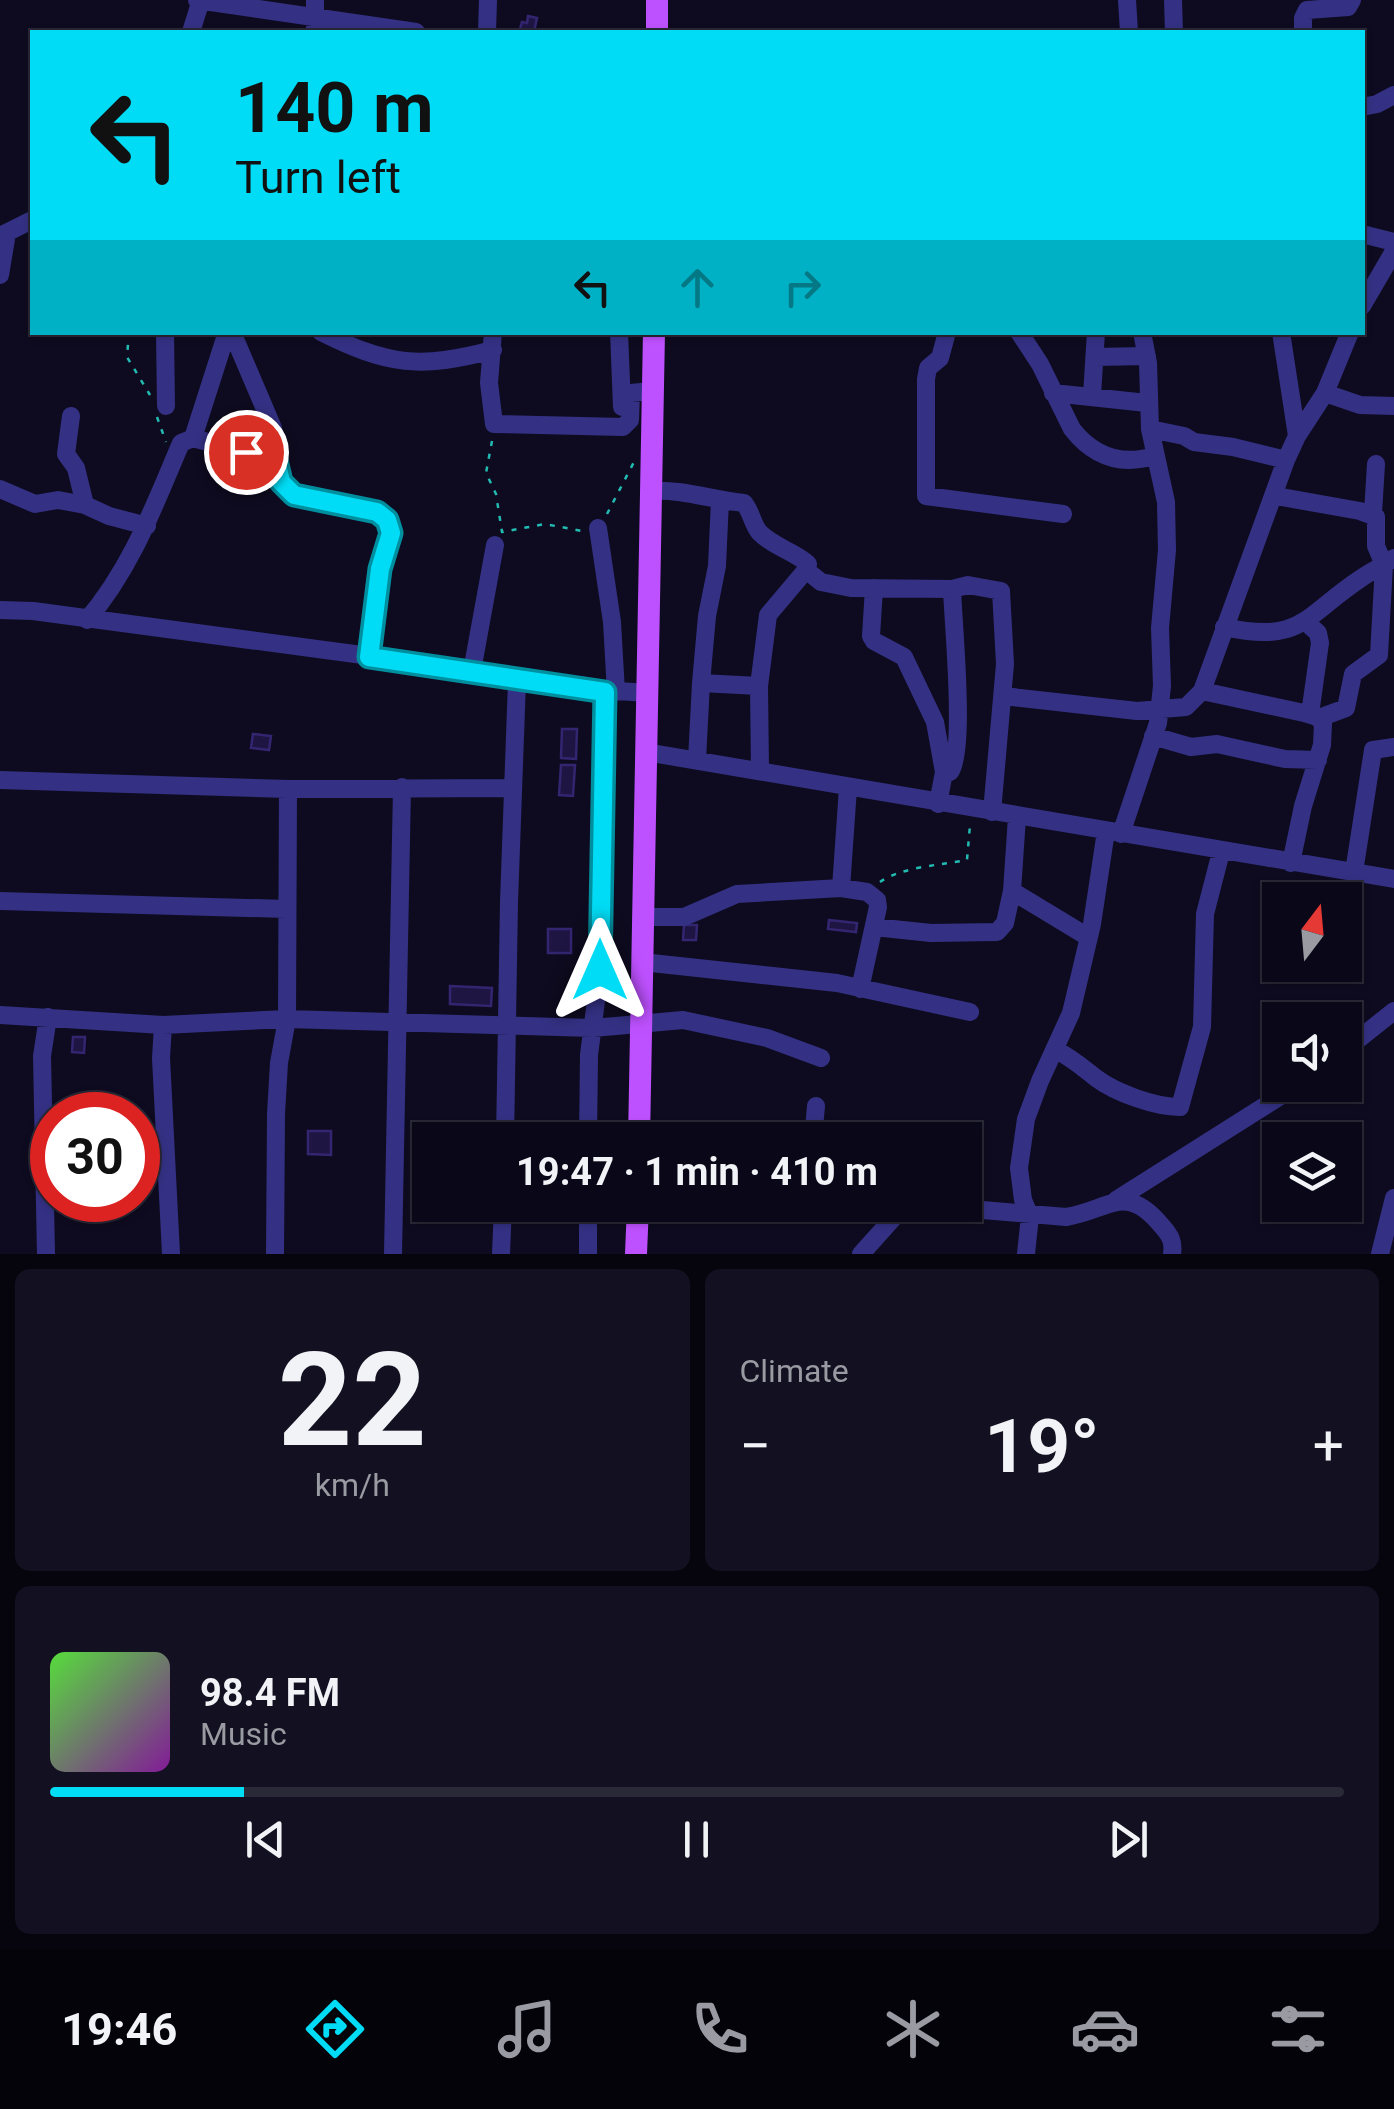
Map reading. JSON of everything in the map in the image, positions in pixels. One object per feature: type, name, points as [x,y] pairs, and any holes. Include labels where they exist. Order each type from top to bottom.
[{"type":"main road","points":[[656,30],[657,0]]},
{"type":"main road","points":[[639,1122],[654,335]]},
{"type":"main road","points":[[636,1254],[637,1222]]},
{"type":"street","points":[[192,30],[200,0],[403,30]]},
{"type":"street","points":[[487,30],[488,0]]},
{"type":"street","points":[[1128,0],[1129,30]]},
{"type":"street","points":[[1173,0],[1174,30]]},
{"type":"street","points":[[1303,30],[1302,18],[1307,10],[1350,7],[1352,0]]},
{"type":"street","points":[[1378,102],[1394,115]]},
{"type":"street","points":[[0,274],[19,228]]},
{"type":"street","points":[[1365,235],[1394,242]]},
{"type":"street","points":[[1365,303],[1386,283],[1394,251]]},
{"type":"street","points":[[159,409],[166,335]]},
{"type":"street","points":[[193,438],[229,335]]},
{"type":"street","points":[[231,335],[273,428],[281,482],[294,495],[377,512],[387,520],[391,533],[380,569],[369,657]]},
{"type":"street","points":[[327,335],[360,352],[401,363],[445,362],[493,341],[489,383],[494,424],[623,427],[630,420],[631,393],[652,391]]},
{"type":"street","points":[[619,335],[623,427]]},
{"type":"street","points":[[946,335],[940,358],[928,368],[926,379],[926,496],[1063,514]]},
{"type":"street","points":[[1021,335],[1080,440],[1104,456],[1125,462],[1154,456]]},
{"type":"street","points":[[1092,395],[1096,335]]},
{"type":"street","points":[[1026,1254],[1030,1216],[1018,1168],[1026,1120],[1071,1013],[1114,832],[1160,710],[1166,502],[1150,429],[1142,335]]},
{"type":"street","points":[[1281,335],[1297,436]]},
{"type":"street","points":[[1003,696],[1137,711],[1186,707],[1202,692],[1286,460],[1324,393],[1349,335]]},
{"type":"street","points":[[1095,357],[1146,356]]},
{"type":"street","points":[[1053,393],[1148,403]]},
{"type":"street","points":[[1324,393],[1360,405],[1394,406]]},
{"type":"street","points":[[70,416],[66,454],[76,468],[85,505]]},
{"type":"street","points":[[1150,429],[1184,436],[1196,443],[1286,460]]},
{"type":"street","points":[[87,620],[117,582],[147,526],[181,444],[193,438],[276,460]]},
{"type":"street","points":[[1202,692],[1315,716],[1346,708],[1351,677],[1380,656],[1389,562],[1376,546],[1376,464]]},
{"type":"street","points":[[0,489],[36,504],[58,500],[85,505],[147,526]]},
{"type":"street","points":[[651,490],[683,491],[746,505],[760,532],[808,564],[768,615],[758,686],[760,771]]},
{"type":"street","points":[[1276,496],[1373,514]]},
{"type":"street","points":[[697,760],[720,500]]},
{"type":"street","points":[[589,1122],[592,1028],[600,970],[612,622],[598,528]]},
{"type":"street","points":[[472,671],[495,545]]},
{"type":"street","points":[[1224,627],[1266,633],[1308,622],[1361,578],[1389,562]]},
{"type":"street","points":[[806,570],[828,584],[874,588],[968,586],[992,588],[1003,595],[1003,696],[992,812]]},
{"type":"street","points":[[874,588],[871,636],[886,649],[903,656],[935,722],[944,772],[938,804]]},
{"type":"street","points":[[944,772],[955,766],[960,735],[952,589]]},
{"type":"street","points":[[0,610],[33,611],[610,692],[647,693]]},
{"type":"street","points":[[1291,864],[1325,728],[1315,716],[1320,642],[1308,622]]},
{"type":"street","points":[[506,1122],[517,680]]},
{"type":"street","points":[[701,683],[758,686]]},
{"type":"street","points":[[1153,736],[1191,746],[1220,745],[1285,759],[1318,760]]},
{"type":"street","points":[[1354,872],[1373,750],[1394,746]]},
{"type":"street","points":[[646,752],[1394,879]]},
{"type":"street","points":[[0,780],[288,789],[512,788]]},
{"type":"street","points":[[393,1254],[402,788]]},
{"type":"street","points":[[841,888],[848,788]]},
{"type":"street","points":[[274,1254],[276,1114],[286,1018],[288,789]]},
{"type":"street","points":[[874,927],[930,933],[999,932],[1007,917],[1012,891],[1018,817]]},
{"type":"street","points":[[1056,1050],[1073,1058],[1096,1078],[1128,1094],[1180,1107],[1202,1027],[1204,914],[1220,852]]},
{"type":"street","points":[[642,917],[684,917],[733,894],[841,888],[867,892],[876,900],[860,989]]},
{"type":"street","points":[[1012,891],[1088,937]]},
{"type":"street","points":[[0,901],[286,909]]},
{"type":"street","points":[[642,962],[837,983],[970,1012]]},
{"type":"street","points":[[1362,1036],[1394,1011]]},
{"type":"street","points":[[0,1016],[163,1024],[286,1018],[506,1028],[700,1022],[767,1038],[821,1058]]},
{"type":"street","points":[[46,1254],[42,1076],[48,1017]]},
{"type":"street","points":[[163,1024],[161,1058],[171,1254]]},
{"type":"street","points":[[982,1211],[1078,1216],[1116,1200],[1271,1102]]},
{"type":"street","points":[[815,1122],[816,1106]]},
{"type":"street","points":[[1380,1254],[1394,1198]]},
{"type":"street","points":[[1116,1200],[1135,1203],[1152,1214],[1173,1241],[1172,1254]]},
{"type":"street","points":[[501,1254],[502,1222]]},
{"type":"street","points":[[588,1222],[588,1254]]},
{"type":"street","points":[[861,1254],[892,1222]]},
{"type":"path","points":[[129,335],[127,358],[159,409],[165,441],[176,455]]},
{"type":"path","points":[[494,424],[486,473],[496,494],[502,532],[545,524],[585,531],[598,528],[633,460],[651,459]]},
{"type":"path","points":[[867,892],[890,876],[930,864],[967,860],[971,810]]},
{"type":"building","points":[[528,16],[537,18],[534,30],[520,29],[522,22],[527,23]]},
{"type":"building","points":[[562,729],[577,729],[576,759],[561,758]]},
{"type":"building","points":[[253,734],[271,736],[269,750],[251,748]]},
{"type":"building","points":[[561,765],[575,765],[573,796],[559,795]]},
{"type":"building","points":[[829,920],[857,923],[856,932],[828,929]]},
{"type":"building","points":[[684,925],[697,925],[696,940],[683,940]]},
{"type":"building","points":[[548,929],[571,929],[571,953],[548,953]]},
{"type":"building","points":[[450,986],[492,988],[491,1006],[450,1004]]},
{"type":"building","points":[[73,1037],[85,1037],[84,1053],[72,1052]]},
{"type":"building","points":[[308,1131],[331,1131],[331,1155],[308,1154]]},
{"type":"route","points":[[246,452],[276,460],[281,482],[294,495],[377,512],[387,520],[391,533],[380,569],[369,657],[605,692],[600,970]]}]
